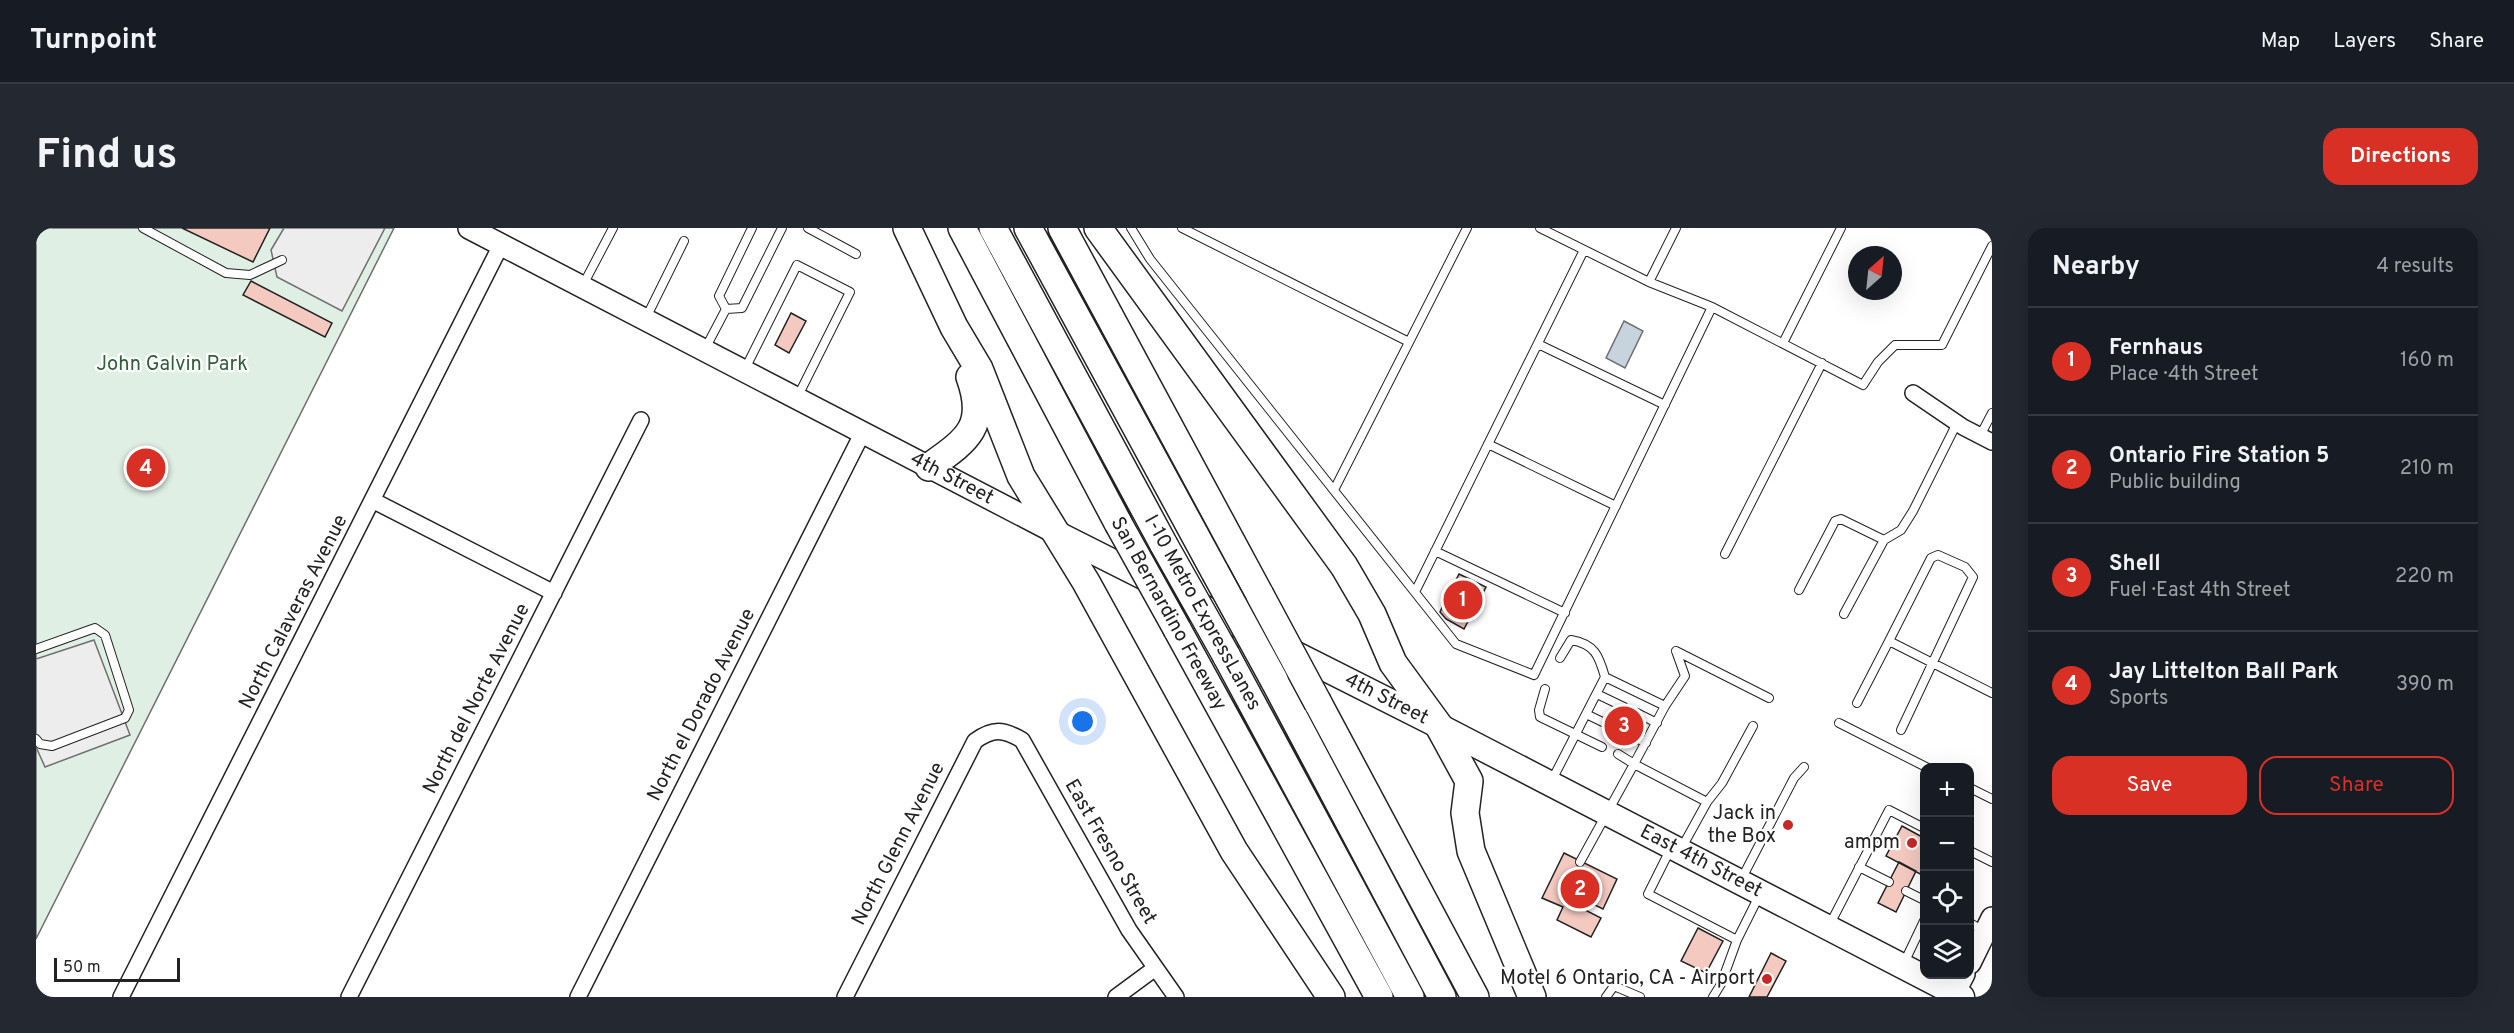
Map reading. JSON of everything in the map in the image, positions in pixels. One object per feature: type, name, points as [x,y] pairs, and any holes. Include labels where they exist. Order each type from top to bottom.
[{"type":"highway","points":[[908,228],[954,327],[979,369],[1021,476],[1086,582],[1234,851],[1331,997]]},
{"type":"highway","name":"San Bernardino Freeway","points":[[962,228],[1118,523],[1379,997]]},
{"type":"highway","name":"I-10 Metro ExpressLanes","points":[[993,228],[1410,997]]},
{"type":"highway","name":"I-10 Metro ExpressLanes","points":[[1028,228],[1274,680],[1442,997]]},
{"type":"highway","points":[[1062,228],[1475,997]]},
{"type":"highway","points":[[1098,228],[1344,566],[1372,615],[1393,663],[1439,726],[1469,781],[1466,823],[1477,870],[1532,997]]},
{"type":"highway","points":[[929,467],[965,441],[976,417],[974,389],[958,347],[954,327]]},
{"type":"main road","name":"4th Street","points":[[468,228],[1054,532],[1439,726]]},
{"type":"main road","name":"East 4th Street","points":[[1439,726],[1902,966],[1960,988]]},
{"type":"main road","points":[[1974,953],[1986,923]]},
{"type":"street","name":"North Calaveras Avenue","points":[[121,997],[374,501],[501,245]]},
{"type":"street","points":[[1913,393],[1957,423],[1986,439]]},
{"type":"street","name":"North del Norte Avenue","points":[[349,997],[641,420]]},
{"type":"street","name":"North el Dorado Avenue","points":[[578,997],[863,432]]},
{"type":"street","points":[[374,501],[554,593]]},
{"type":"street","name":"North Glenn Avenue","points":[[845,997],[975,741],[990,730],[1007,731]]},
{"type":"street","name":"East Fresno Street","points":[[1007,731],[1022,740],[1129,930],[1154,969],[1176,997]]},
{"type":"street","points":[[1116,997],[1154,969]]},
{"type":"lane","points":[[143,228],[226,273],[250,275],[282,260]]},
{"type":"lane","points":[[582,286],[613,228]]},
{"type":"lane","points":[[726,309],[719,296],[752,228]]},
{"type":"lane","points":[[726,309],[742,308],[782,228]]},
{"type":"lane","points":[[808,228],[856,254]]},
{"type":"lane","points":[[1131,228],[1150,259],[1456,644],[1534,675],[1713,307]]},
{"type":"lane","points":[[1182,228],[1409,342]]},
{"type":"lane","points":[[1334,490],[1467,228]]},
{"type":"lane","points":[[1540,228],[1649,282],[1713,307],[1863,385],[1878,362],[1895,345],[1942,345],[1992,246]]},
{"type":"lane","points":[[1649,282],[1676,228]]},
{"type":"lane","points":[[1783,343],[1841,228]]},
{"type":"lane","points":[[645,319],[684,241]]},
{"type":"lane","points":[[1415,592],[1584,250]]},
{"type":"lane","points":[[744,370],[797,265],[850,292],[797,398]]},
{"type":"lane","points":[[705,349],[726,309]]},
{"type":"lane","points":[[1538,345],[1665,405]]},
{"type":"lane","points":[[1725,554],[1822,363]]},
{"type":"lane","points":[[1986,439],[1992,413]]},
{"type":"lane","points":[[1844,614],[1884,540],[1900,530],[1913,511],[1957,423]]},
{"type":"lane","points":[[1488,444],[1616,506]]},
{"type":"lane","points":[[1799,590],[1835,521],[1841,519],[1884,540]]},
{"type":"lane","points":[[1435,551],[1565,613]]},
{"type":"lane","points":[[1857,704],[1931,558],[1938,555],[1965,567],[1973,577],[1901,730]]},
{"type":"lane","points":[[36,649],[95,628],[105,635],[129,710],[125,718],[52,746],[40,744],[36,739]]},
{"type":"lane","points":[[1550,784],[1605,677],[1599,653],[1586,642],[1571,640],[1560,658]]},
{"type":"lane","points":[[1889,641],[1992,693]]},
{"type":"lane","points":[[1581,862],[1665,706],[1684,676],[1676,651],[1769,698]]},
{"type":"lane","points":[[1605,677],[1665,706]]},
{"type":"lane","points":[[1545,689],[1539,710],[1540,717],[1602,747]]},
{"type":"lane","points":[[1597,694],[1624,707]]},
{"type":"lane","points":[[1637,713],[1657,723]]},
{"type":"lane","points":[[1586,714],[1613,727]]},
{"type":"lane","points":[[1839,723],[1920,764]]},
{"type":"lane","points":[[1737,940],[1648,894],[1707,802],[1722,783],[1753,726]]},
{"type":"lane","points":[[1626,733],[1647,743]]},
{"type":"lane","points":[[1618,754],[1707,802]]},
{"type":"lane","points":[[1713,997],[1737,940],[1751,887],[1794,778],[1804,767]]},
{"type":"lane","points":[[1974,790],[1992,799]]},
{"type":"lane","points":[[1828,928],[1889,810],[1920,826]]},
{"type":"lane","points":[[1974,853],[1992,862]]},
{"type":"lane","points":[[1860,867],[1889,882]]},
{"type":"lane","points":[[1906,891],[1920,898]]},
{"type":"lane","points":[[1902,966],[1922,925]]},
{"type":"lane","points":[[1606,997],[1614,986],[1640,997]]},
{"type":"green space","name":"John Galvin Park","points":[[36,228],[394,228],[36,939]]},
{"type":"shaded area","points":[[284,228],[385,228],[342,311],[277,277],[271,250]]},
{"type":"shaded area","points":[[1624,321],[1643,331],[1625,368],[1606,358]]},
{"type":"shaded area","points":[[94,640],[130,735],[45,767],[36,747],[36,659]]},
{"type":"building","points":[[182,228],[270,228],[253,262]]},
{"type":"building","points":[[251,281],[332,323],[325,337],[243,295]]},
{"type":"building","points":[[791,313],[806,321],[789,353],[775,345]]},
{"type":"building","points":[[1459,574],[1486,587],[1464,629],[1446,619],[1440,612]]},
{"type":"building","points":[[1902,826],[1920,836],[1920,874],[1886,856]]},
{"type":"building","points":[[1564,853],[1617,879],[1603,909],[1591,903],[1587,911],[1601,918],[1591,937],[1557,920],[1563,907],[1542,898]]},
{"type":"building","points":[[1899,862],[1916,871],[1896,912],[1878,903]]},
{"type":"building","points":[[1698,928],[1723,941],[1706,973],[1681,961]]},
{"type":"building","name":"Motel 6 Ontario, CA - Airport","points":[[1771,953],[1786,961],[1767,997],[1749,997]]},
{"type":"place","name":"Jay Littelton Ball Park","points":[[146,468]]},
{"type":"place","name":"Fernhaus","points":[[1463,600]]},
{"type":"place","name":"Shell","points":[[1624,726]]},
{"type":"place","name":"Jack in the Box","points":[[1788,825]]},
{"type":"place","name":"ampm","points":[[1912,843]]},
{"type":"place","name":"Ontario Fire Station 5","points":[[1580,889]]},
{"type":"place","name":"Motel 6 Ontario, CA - Airport","points":[[1767,979]]}]
